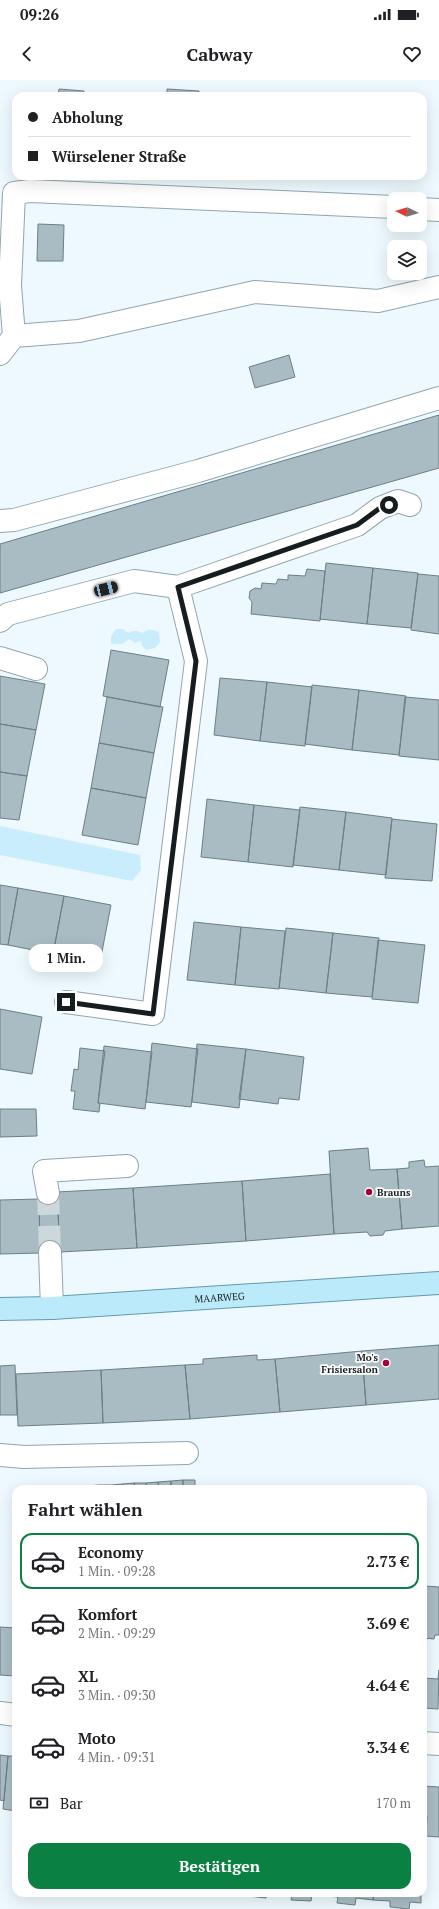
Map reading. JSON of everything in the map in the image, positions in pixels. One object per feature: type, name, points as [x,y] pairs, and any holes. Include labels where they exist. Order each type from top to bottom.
[{"type":"main road","name":"MAARWEG","points":[[0,1309],[52,1308],[439,1283]]},
{"type":"street","points":[[0,354],[14,336],[10,286],[14,193],[30,192],[387,207]]},
{"type":"street","points":[[427,209],[439,210]]},
{"type":"street","points":[[14,336],[79,331],[255,292],[378,301],[439,287]]},
{"type":"street","points":[[0,521],[14,520],[198,471],[439,398]]},
{"type":"street","points":[[0,621],[8,614],[134,582],[178,587],[357,525],[380,508],[398,501],[410,504]]},
{"type":"street","points":[[66,1002],[153,1014],[196,661],[178,587]]},
{"type":"street","points":[[0,658],[36,669]]},
{"type":"street","points":[[48,1193],[44,1171],[127,1166]]},
{"type":"street","points":[[50,1252],[52,1308]]},
{"type":"street","points":[[0,1455],[24,1457],[187,1453]]},
{"type":"street","points":[[0,1714],[12,1715]]},
{"type":"street","points":[[427,1743],[439,1744]]},
{"type":"shaded area","points":[[116,629],[123,629],[128,633],[137,631],[142,633],[148,630],[154,630],[159,632],[160,642],[155,648],[146,650],[142,646],[141,641],[135,643],[129,639],[122,644],[111,644],[111,636]]},
{"type":"shaded area","points":[[0,826],[140,855],[141,870],[132,881],[0,855]]},
{"type":"building","points":[[59,89],[84,91],[84,92],[59,92]]},
{"type":"building","points":[[167,89],[199,91],[199,92],[167,92]]},
{"type":"building","points":[[38,224],[64,225],[63,261],[37,261]]},
{"type":"building","points":[[289,355],[295,377],[255,388],[249,367]]},
{"type":"building","points":[[439,415],[439,468],[0,593],[0,544]]},
{"type":"building","points":[[326,563],[373,568],[367,624],[320,619]]},
{"type":"building","points":[[373,568],[418,573],[411,628],[367,624]]},
{"type":"building","points":[[307,569],[325,571],[320,621],[251,614],[252,602],[249,598],[250,591],[255,588],[261,589],[262,583],[276,584],[278,579],[288,580],[288,575],[305,576]]},
{"type":"building","points":[[418,574],[439,576],[439,634],[411,630]]},
{"type":"building","points":[[111,650],[169,660],[160,707],[103,696]]},
{"type":"building","points":[[0,676],[45,684],[36,730],[0,724]]},
{"type":"building","points":[[220,678],[267,682],[260,741],[214,735]]},
{"type":"building","points":[[267,682],[312,687],[305,746],[260,741]]},
{"type":"building","points":[[312,685],[359,690],[352,750],[305,744]]},
{"type":"building","points":[[359,690],[406,696],[399,755],[352,750]]},
{"type":"building","points":[[107,697],[163,707],[154,753],[99,743]]},
{"type":"building","points":[[405,697],[439,700],[439,760],[399,756]]},
{"type":"building","points":[[0,724],[36,730],[27,776],[0,772]]},
{"type":"building","points":[[99,743],[154,753],[146,798],[91,788]]},
{"type":"building","points":[[0,772],[27,776],[19,820],[0,818]]},
{"type":"building","points":[[91,788],[146,798],[138,845],[82,835]]},
{"type":"building","points":[[207,799],[254,805],[248,862],[201,857]]},
{"type":"building","points":[[254,805],[300,810],[293,867],[248,862]]},
{"type":"building","points":[[300,807],[346,812],[339,870],[293,865]]},
{"type":"building","points":[[346,812],[392,818],[386,875],[339,870]]},
{"type":"building","points":[[392,819],[437,824],[432,881],[385,878]]},
{"type":"building","points":[[0,885],[18,888],[8,945],[0,944]]},
{"type":"building","points":[[18,888],[64,896],[53,954],[8,945]]},
{"type":"building","points":[[64,896],[111,905],[100,962],[53,954]]},
{"type":"building","points":[[194,922],[241,927],[235,985],[187,980]]},
{"type":"building","points":[[241,927],[285,931],[279,989],[235,985]]},
{"type":"building","points":[[286,928],[333,933],[326,993],[279,988]]},
{"type":"building","points":[[333,933],[379,938],[372,997],[326,993]]},
{"type":"building","points":[[378,940],[425,945],[418,1003],[372,999]]},
{"type":"building","points":[[0,1009],[42,1017],[32,1074],[0,1069]]},
{"type":"building","points":[[152,1043],[198,1049],[191,1107],[146,1102]]},
{"type":"building","points":[[197,1044],[246,1049],[239,1108],[192,1102]]},
{"type":"building","points":[[104,1046],[152,1052],[145,1109],[98,1103]]},
{"type":"building","points":[[80,1048],[105,1051],[98,1103],[100,1104],[99,1112],[73,1109],[75,1091],[71,1091],[74,1069],[78,1070]]},
{"type":"building","points":[[246,1049],[304,1057],[299,1100],[279,1098],[278,1104],[239,1099]]},
{"type":"building","points":[[0,1109],[36,1109],[37,1136],[0,1137]]},
{"type":"building","points":[[368,1148],[370,1170],[397,1169],[402,1229],[385,1231],[383,1235],[370,1236],[367,1232],[334,1234],[329,1151]]},
{"type":"building","points":[[424,1160],[425,1167],[439,1166],[439,1226],[402,1229],[397,1169],[409,1168],[409,1162]]},
{"type":"building","points":[[330,1174],[334,1234],[246,1241],[242,1181]]},
{"type":"building","points":[[242,1181],[246,1241],[137,1248],[133,1188]]},
{"type":"building","points":[[133,1188],[137,1248],[60,1252],[57,1192]]},
{"type":"building","points":[[57,1192],[60,1252],[40,1253],[39,1193]]},
{"type":"building","points":[[39,1199],[40,1253],[0,1254],[0,1200]]},
{"type":"building","points":[[439,1345],[439,1399],[366,1405],[362,1351]]},
{"type":"building","points":[[362,1351],[366,1405],[280,1412],[275,1359]]},
{"type":"building","points":[[257,1355],[257,1360],[275,1359],[280,1412],[190,1419],[185,1365],[203,1364],[203,1359]]},
{"type":"building","points":[[15,1365],[17,1415],[0,1415],[0,1366]]},
{"type":"building","points":[[185,1365],[190,1419],[103,1423],[101,1370]]},
{"type":"building","points":[[101,1370],[103,1423],[18,1426],[16,1374]]},
{"type":"building","points":[[183,1480],[195,1480],[195,1485],[183,1485]]},
{"type":"building","points":[[183,1480],[183,1485],[171,1485],[171,1481]]},
{"type":"building","points":[[171,1481],[171,1485],[158,1485],[158,1482]]},
{"type":"building","points":[[158,1482],[158,1485],[146,1485],[146,1483]]},
{"type":"building","points":[[134,1483],[134,1485],[123,1485]]},
{"type":"building","points":[[134,1483],[146,1483],[146,1485],[134,1485]]},
{"type":"building","points":[[427,1586],[439,1587],[439,1635],[435,1635],[434,1639],[427,1638]]},
{"type":"building","points":[[0,1627],[12,1628],[12,1676],[0,1675]]},
{"type":"building","points":[[439,1670],[438,1709],[427,1708],[427,1678],[438,1679]]},
{"type":"building","points":[[0,1755],[8,1756],[4,1801],[0,1800]]},
{"type":"building","points":[[8,1756],[12,1756],[12,1810],[3,1809]]},
{"type":"building","points":[[427,1786],[439,1787],[439,1837],[427,1836]]},
{"type":"building","points":[[291,1897],[312,1897],[311,1901],[291,1900]]},
{"type":"building","points":[[338,1897],[373,1897],[373,1900],[356,1898],[355,1905],[337,1903]]},
{"type":"building","points":[[373,1897],[421,1897],[421,1903],[410,1902],[409,1909],[390,1907],[390,1901],[373,1900]]},
{"type":"tunnel","points":[[48,1193],[50,1252]]},
{"type":"place","name":"Brauns","points":[[369,1192]]},
{"type":"place","name":"Mo's Frisiersalon","points":[[386,1363]]},
{"type":"route","points":[[66,1002],[153,1014],[196,661],[178,587],[357,525],[380,508],[389,505]]}]
